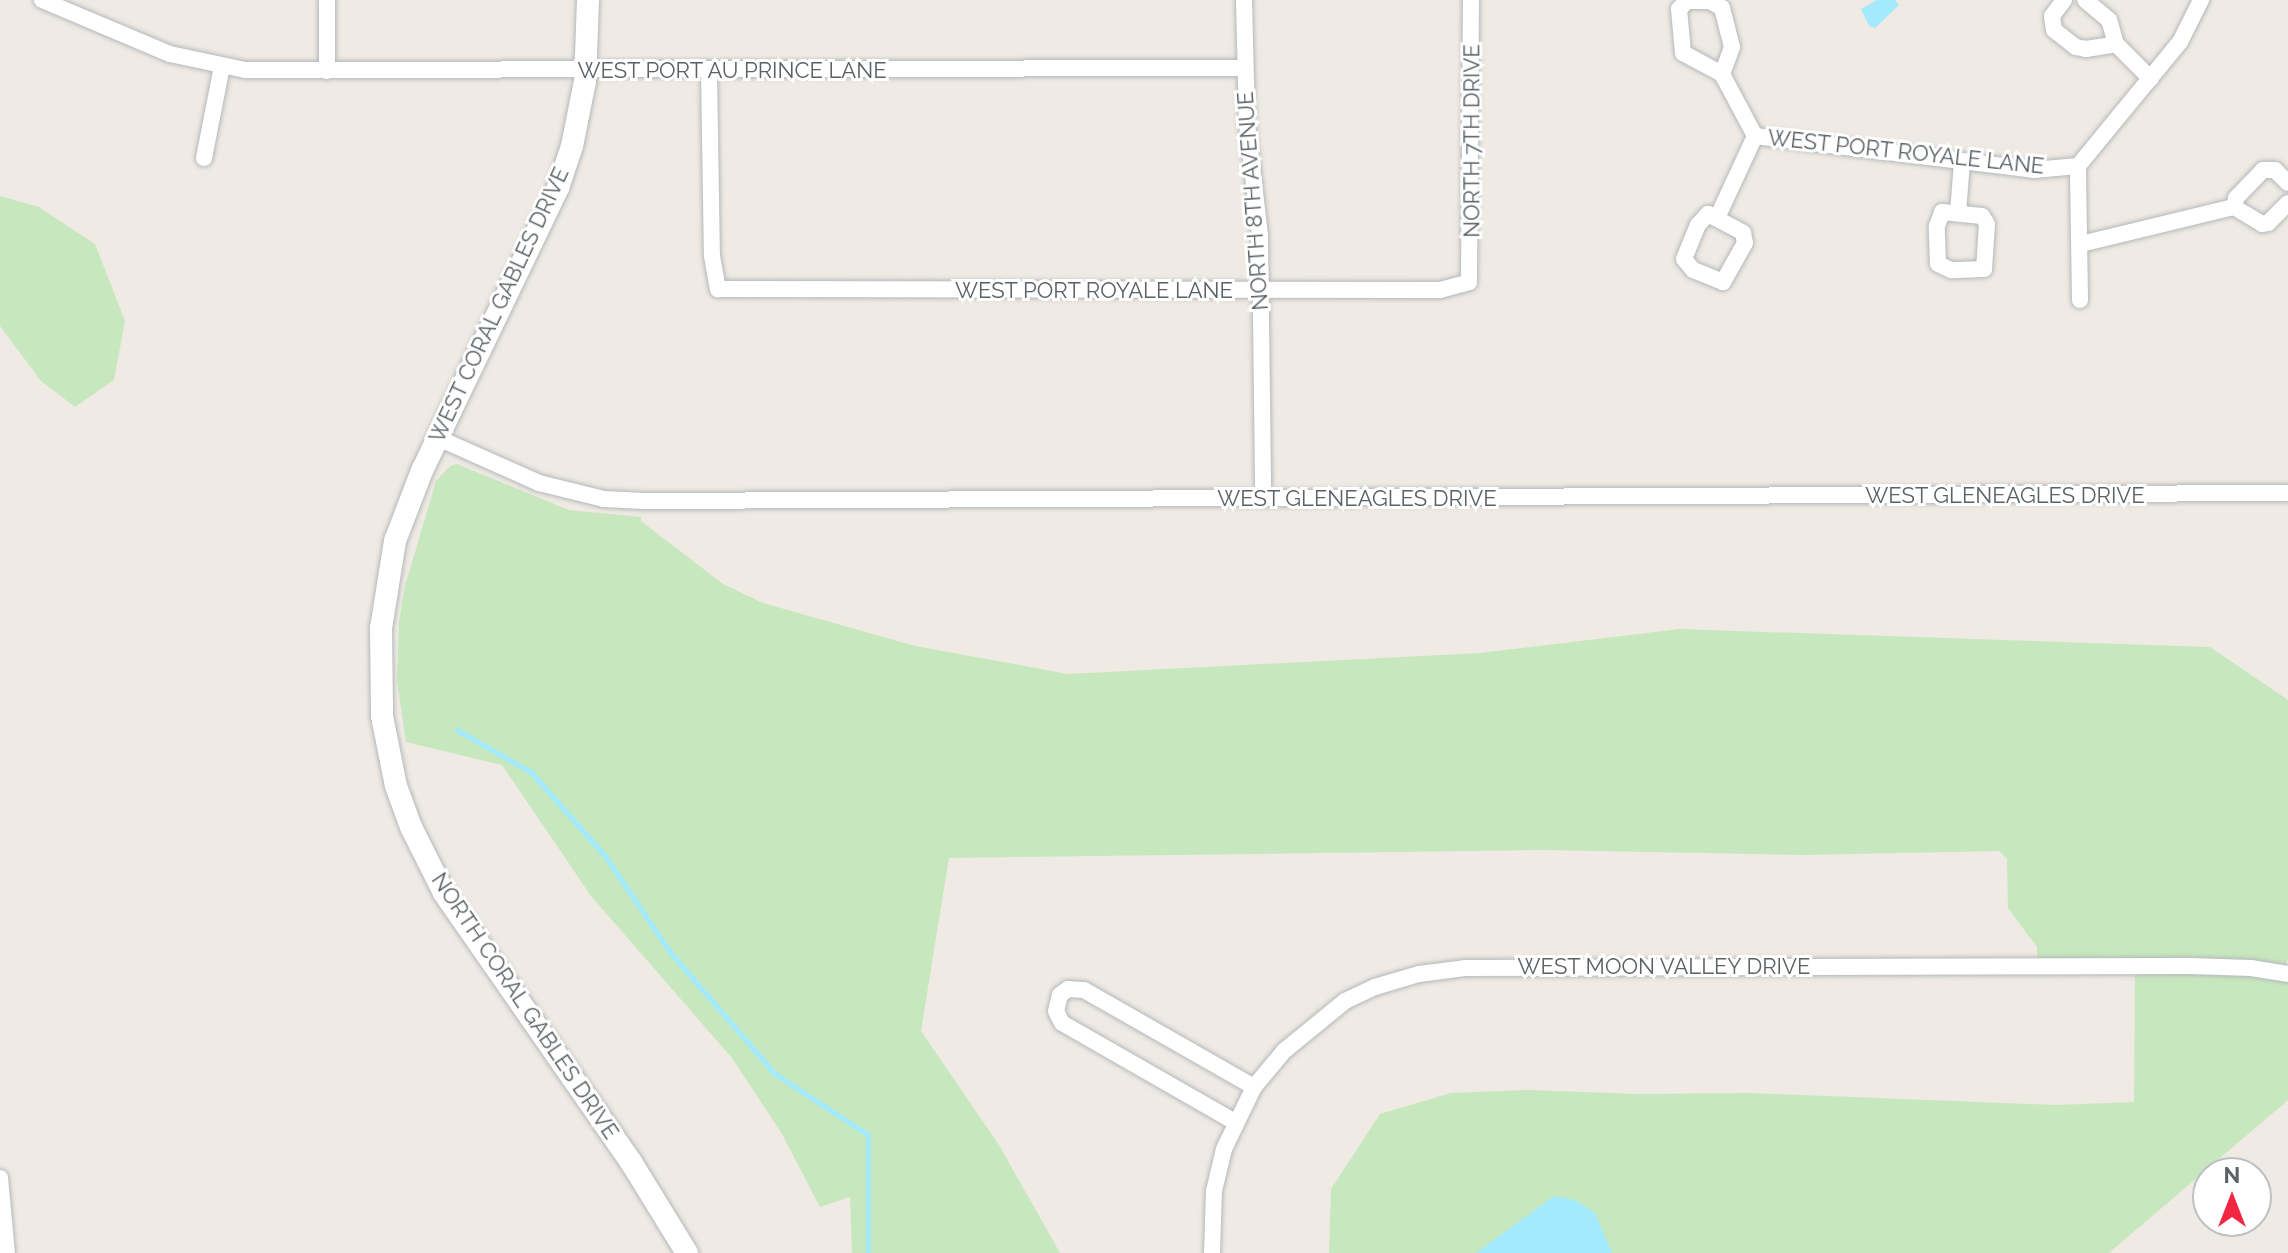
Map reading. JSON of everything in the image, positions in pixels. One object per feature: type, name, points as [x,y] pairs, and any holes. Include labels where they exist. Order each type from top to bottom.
[{"type":"street","points":[[327,0],[327,71]]},
{"type":"street","name":"WEST CORAL GABLES DRIVE","points":[[405,511],[558,188],[572,146],[586,71],[588,0]]},
{"type":"street","name":"NORTH 8TH AVENUE","points":[[1244,0],[1244,68],[1260,235],[1263,499]]},
{"type":"street","name":"NORTH 7TH DRIVE","points":[[1469,282],[1471,0]]},
{"type":"street","points":[[2064,0],[2052,16],[2054,30],[2076,47],[2086,49],[2116,44]]},
{"type":"street","points":[[2085,0],[2109,20],[2116,44],[2151,79]]},
{"type":"street","points":[[2080,300],[2078,166],[2180,42],[2201,0]]},
{"type":"street","points":[[1687,1],[1710,1],[1722,8],[1732,47],[1722,74],[1683,53],[1679,9],[1687,1]]},
{"type":"street","name":"WEST PORT AU PRINCE LANE","points":[[51,2],[170,54],[245,70],[1244,68]]},
{"type":"street","points":[[204,158],[222,66]]},
{"type":"street","name":"WEST PORT ROYALE LANE","points":[[709,71],[712,256],[718,289],[1440,290],[1469,282]]},
{"type":"street","name":"WEST PORT ROYALE LANE","points":[[1722,74],[1755,136],[2034,170],[2078,166]]},
{"type":"street","points":[[1717,218],[1755,136]]},
{"type":"street","points":[[1958,213],[1962,162]]},
{"type":"street","points":[[2234,207],[2236,198],[2263,170],[2275,170],[2288,183]]},
{"type":"street","points":[[2081,244],[2234,207],[2262,224],[2268,223],[2288,203]]},
{"type":"street","name":"WEST GLENEAGLES DRIVE","points":[[438,438],[539,483],[604,499],[2288,493]]},
{"type":"street","name":"NORTH CORAL GABLES DRIVE","points":[[405,511],[386,587],[380,671],[384,736],[396,786],[411,827],[444,893],[631,1162],[687,1253]]},
{"type":"street","name":"WEST MOON VALLEY DRIVE","points":[[1212,1253],[1214,1191],[1224,1149],[1254,1087],[1284,1051],[1345,1001],[1375,987],[1419,974],[1465,968],[2190,966],[2251,968],[2288,974]]},
{"type":"street","points":[[1235,1122],[1062,1023],[1056,1003],[1068,989],[1084,990],[1254,1087]]},
{"type":"street","points":[[0,1178],[7,1253]]},
{"type":"green space","points":[[0,196],[39,207],[95,244],[125,321],[114,380],[75,407],[41,381],[0,326]]},
{"type":"green space","points":[[457,464],[569,510],[641,517],[641,521],[723,584],[763,603],[915,646],[1068,674],[1480,653],[1680,629],[2210,647],[2288,700],[2288,958],[2283,972],[2288,974],[2288,1100],[2221,1157],[2192,1157],[2192,1182],[2109,1253],[1329,1253],[1331,1189],[1380,1114],[1451,1093],[1529,1090],[1636,1094],[1750,1093],[2056,1105],[2134,1102],[2135,967],[2037,967],[2037,947],[2008,908],[2007,859],[1999,851],[1803,855],[1543,850],[949,858],[921,1031],[999,1145],[1060,1253],[852,1253],[850,1197],[820,1207],[782,1134],[732,1058],[591,896],[502,765],[406,742],[397,681],[399,622],[405,586],[436,481],[450,466]]},
{"type":"water","points":[[1877,0],[1895,0],[1899,5],[1875,28],[1869,26],[1861,9]]},
{"type":"water","points":[[1554,1196],[1575,1200],[1595,1213],[1612,1253],[1476,1253]]},
{"type":"waterway","points":[[457,730],[531,772],[605,856],[670,952],[774,1073],[868,1135],[868,1253]]}]
